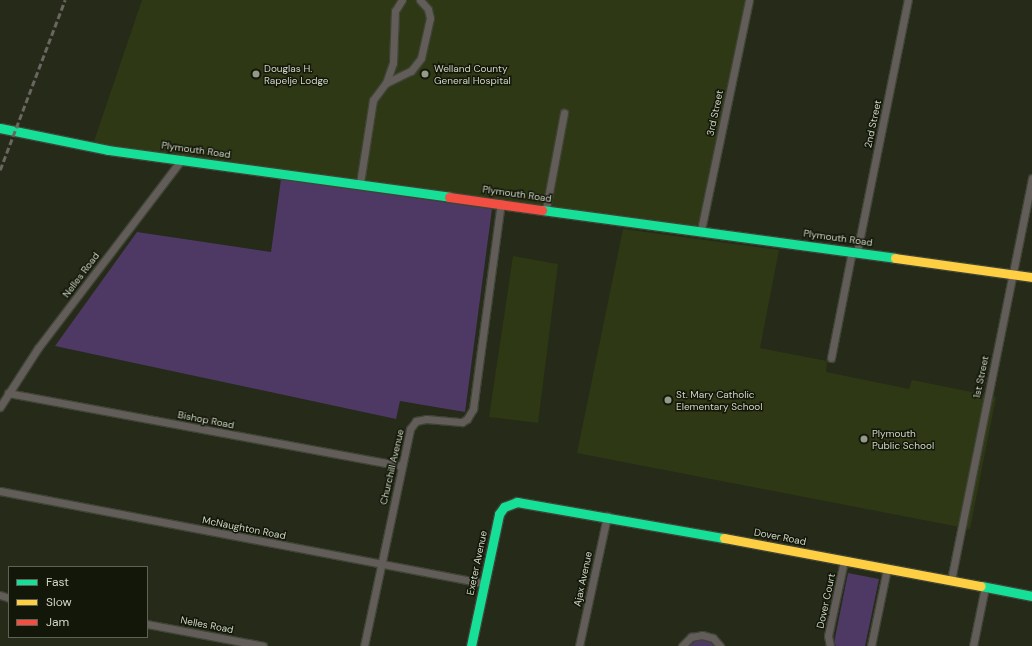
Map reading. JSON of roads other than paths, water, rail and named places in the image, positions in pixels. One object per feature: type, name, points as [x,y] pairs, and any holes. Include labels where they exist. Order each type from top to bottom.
[{"type":"street","points":[[360,183],[371,106],[376,94],[386,83],[393,64],[395,11],[402,0]]},
{"type":"street","points":[[386,83],[411,71],[421,58],[430,18],[428,9],[420,0]]},
{"type":"street","name":"3rd Street","points":[[701,230],[749,0]]},
{"type":"street","name":"2nd Street","points":[[831,358],[908,0]]},
{"type":"street","points":[[546,209],[564,113]]},
{"type":"street","name":"Plymouth Road","points":[[0,128],[59,142],[1032,276]]},
{"type":"street","name":"Nelles Road","points":[[0,407],[38,348],[182,159]]},
{"type":"street","name":"1st Street","points":[[951,580],[1032,178]]},
{"type":"street","name":"Churchill Avenue","points":[[364,646],[408,434],[414,423],[426,419],[462,422],[471,412],[501,203]]},
{"type":"street","name":"Bishop Road","points":[[8,393],[402,466]]},
{"type":"street","name":"McNaughton Road","points":[[0,491],[381,565],[484,583]]},
{"type":"street","name":"Dover Road","points":[[524,502],[607,516],[1032,596]]},
{"type":"street","name":"Exeter Avenue","points":[[471,646],[499,514],[510,504],[524,502]]},
{"type":"street","name":"Ajax Avenue","points":[[579,646],[607,516]]},
{"type":"street","name":"Dover Court","points":[[830,646],[828,636],[844,560]]},
{"type":"street","points":[[871,646],[887,568]]},
{"type":"street","points":[[973,646],[985,587]]},
{"type":"street","name":"Nelles Road","points":[[148,624],[263,646]]},
{"type":"street","points":[[682,646],[689,638],[702,635],[713,638],[720,646]]},
{"type":"railway","points":[[0,170],[65,0]]},
{"type":"place","name":"Douglas H. Rapelje Lodge","points":[[256,74]]},
{"type":"place","name":"Welland County General Hospital","points":[[425,74]]},
{"type":"place","name":"St. Mary Catholic Elementary School","points":[[668,400]]},
{"type":"place","name":"Plymouth Public School","points":[[864,439]]}]
